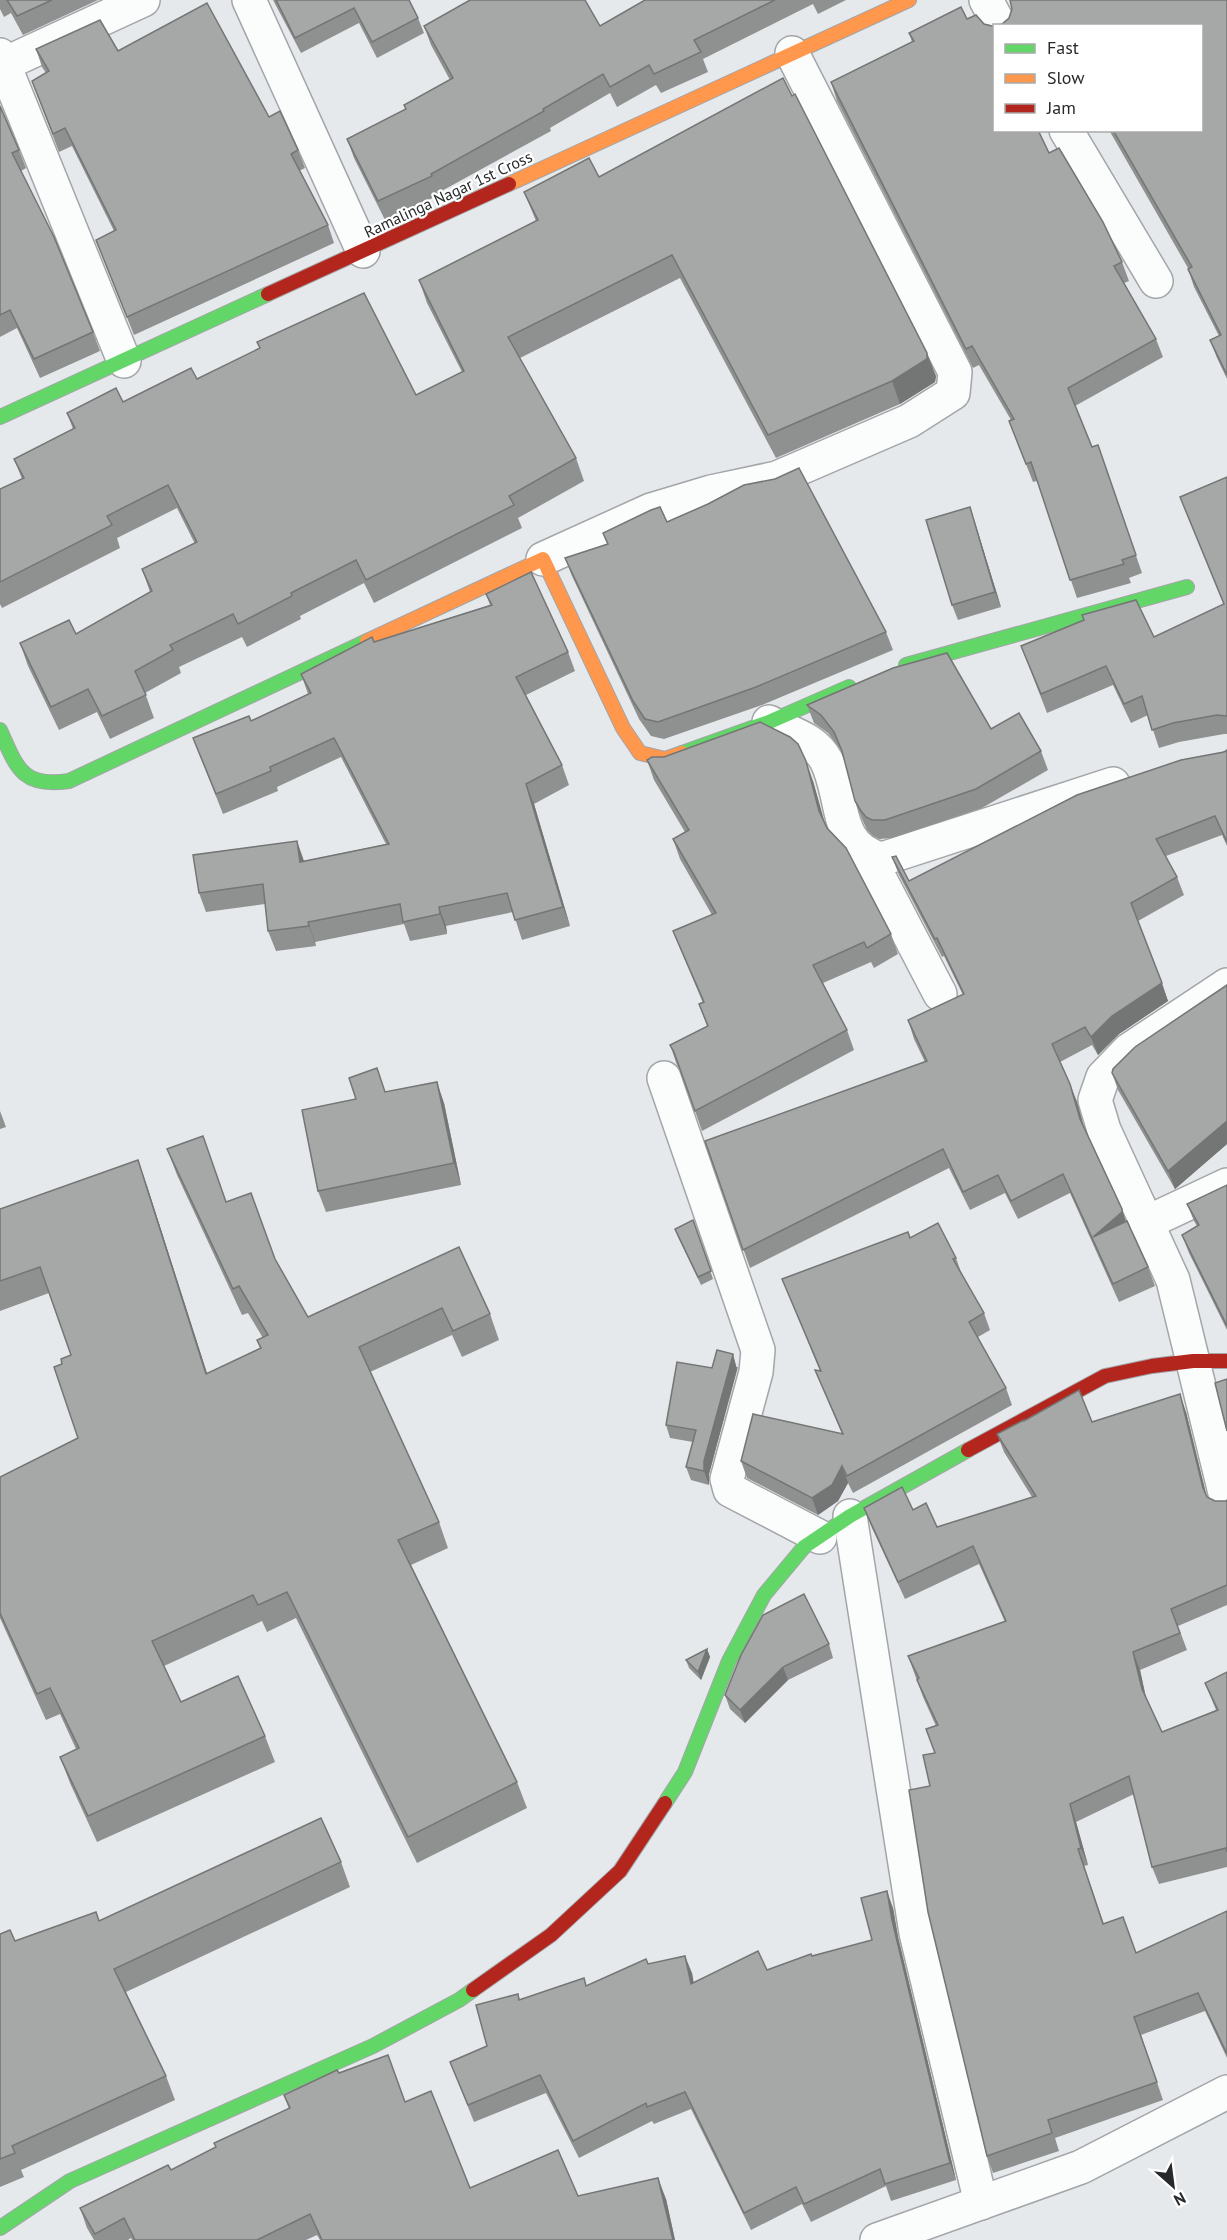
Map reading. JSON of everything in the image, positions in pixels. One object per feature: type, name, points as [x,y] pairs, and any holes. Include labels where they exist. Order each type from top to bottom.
[{"type":"street","points":[[124,361],[2,62],[143,0]]},
{"type":"street","points":[[249,0],[363,251]]},
{"type":"street","name":"Ramalinga Nagar 1st Cross","points":[[0,417],[909,0]]},
{"type":"street","points":[[986,0],[999,24]]},
{"type":"street","points":[[0,730],[16,766],[28,777],[41,784],[69,781],[651,510],[711,492],[777,478],[909,421],[953,393],[955,372],[792,53]]},
{"type":"street","points":[[1067,132],[1156,281]]},
{"type":"street","points":[[543,559],[622,728],[640,753],[664,759],[769,722],[862,682]]},
{"type":"street","points":[[893,669],[1187,587]]},
{"type":"street","points":[[769,722],[811,741],[826,760],[849,836],[856,847],[868,856],[882,859],[895,857],[1139,775]]},
{"type":"street","points":[[868,856],[940,994]]},
{"type":"street","points":[[1227,985],[1129,1050],[1103,1077],[1095,1100],[1104,1130],[1173,1280],[1227,1501]]},
{"type":"street","points":[[664,1078],[758,1350],[756,1372],[727,1479],[728,1485],[730,1490],[820,1537]]},
{"type":"street","points":[[1146,1223],[1227,1185]]},
{"type":"street","points":[[0,2228],[70,2181],[373,2046],[459,2000],[551,1935],[620,1871],[685,1772],[729,1661],[764,1595],[804,1547],[850,1516],[925,1473],[1105,1376],[1152,1366],[1193,1361],[1227,1361]]},
{"type":"street","points":[[850,1516],[916,1933],[981,2203]]},
{"type":"street","points":[[877,2240],[1081,2167],[1227,2092]]},
{"type":"building","points":[[7,0],[52,0],[17,16]]},
{"type":"building","points":[[276,0],[409,0],[418,18],[372,42],[354,8],[295,38]]},
{"type":"building","points":[[470,0],[585,0],[600,26],[645,0],[775,0],[694,40],[701,52],[654,74],[649,65],[610,87],[603,74],[543,109],[544,111],[431,174],[432,176],[378,201],[347,139],[406,109],[404,105],[453,78],[424,26]]},
{"type":"building","points":[[1010,0],[1227,0],[1227,375],[1210,340],[1221,335],[1188,269],[1192,267],[1114,132],[1203,132],[1203,24],[1002,24],[1009,18],[1012,9]]},
{"type":"building","points":[[207,3],[269,117],[280,111],[298,150],[291,154],[328,225],[127,317],[96,240],[116,230],[65,128],[53,134],[32,81],[49,71],[36,49],[100,20],[118,51]]},
{"type":"building","points":[[961,7],[967,19],[976,15],[984,24],[993,26],[993,132],[1039,132],[1049,153],[1059,148],[1103,222],[1122,262],[1114,266],[1156,339],[1068,388],[1092,447],[1098,445],[1136,555],[1122,560],[1124,564],[1070,580],[1031,462],[1026,464],[1009,421],[1014,419],[972,346],[966,349],[831,82],[914,41],[909,33]]},
{"type":"building","points":[[783,78],[792,96],[795,94],[927,353],[927,359],[892,381],[768,435],[672,255],[508,337],[576,458],[509,496],[514,505],[366,580],[356,560],[291,593],[292,596],[238,624],[233,614],[170,645],[173,650],[135,671],[146,695],[102,716],[88,689],[51,707],[20,643],[69,620],[76,634],[152,591],[142,569],[197,542],[168,485],[107,516],[112,525],[0,582],[0,489],[24,478],[14,459],[75,428],[67,413],[116,388],[123,402],[191,368],[197,379],[260,348],[257,342],[364,293],[416,395],[464,371],[419,280],[538,220],[524,192],[589,158],[599,177]]},
{"type":"building","points":[[0,106],[19,150],[12,153],[54,237],[93,332],[34,359],[10,310],[0,315]]},
{"type":"building","points":[[799,468],[886,632],[756,687],[658,722],[645,719],[633,701],[565,558],[608,544],[603,533],[651,510],[660,507],[667,522],[744,485],[775,479]]},
{"type":"building","points":[[1227,477],[1227,716],[1217,715],[1173,723],[1152,730],[1142,696],[1124,704],[1106,666],[1041,694],[1021,646],[1084,620],[1082,615],[1136,600],[1154,637],[1224,604],[1180,497]]},
{"type":"building","points":[[970,507],[995,592],[952,605],[926,520]]},
{"type":"building","points":[[531,572],[568,652],[516,677],[562,765],[526,784],[563,907],[515,920],[507,893],[439,907],[440,914],[403,922],[400,904],[308,922],[309,926],[268,931],[263,884],[199,893],[193,855],[297,841],[300,862],[389,844],[334,738],[270,767],[271,771],[216,794],[193,738],[249,716],[251,721],[311,693],[301,674],[372,637],[374,642],[492,605],[486,594]]},
{"type":"building","points":[[947,653],[991,729],[1019,713],[1041,751],[976,789],[885,820],[872,820],[866,817],[855,801],[842,751],[834,732],[821,715],[807,705],[893,668]]},
{"type":"building","points":[[760,722],[790,737],[798,744],[806,761],[819,811],[827,828],[846,848],[891,934],[867,948],[864,942],[813,965],[847,1030],[695,1111],[670,1045],[708,1026],[699,1004],[704,1002],[673,931],[716,913],[673,839],[689,830],[647,760],[652,757],[664,757]]},
{"type":"building","points":[[1227,750],[1227,842],[1215,816],[1156,839],[1177,877],[1131,903],[1162,983],[1112,1016],[1091,1037],[1085,1027],[1052,1044],[1070,1084],[1080,1119],[1122,1209],[1122,1212],[1093,1237],[1127,1221],[1148,1267],[1113,1284],[1063,1174],[1011,1201],[998,1175],[963,1192],[943,1149],[743,1250],[705,1141],[927,1061],[908,1020],[964,994],[937,938],[935,939],[892,857],[896,856],[909,881],[1077,795],[1181,760]]},
{"type":"building","points":[[1227,985],[1227,1121],[1168,1171],[1112,1073],[1113,1069],[1135,1047]]},
{"type":"building","points":[[377,1068],[385,1092],[437,1082],[454,1163],[318,1191],[302,1110],[356,1099],[349,1078]]},
{"type":"building","points":[[203,1136],[226,1202],[251,1193],[275,1259],[308,1317],[459,1247],[490,1314],[453,1331],[442,1308],[359,1347],[439,1522],[398,1540],[517,1782],[408,1837],[287,1592],[258,1605],[253,1595],[152,1641],[181,1702],[238,1676],[265,1736],[88,1816],[60,1757],[79,1748],[50,1688],[37,1694],[0,1613],[0,1477],[78,1438],[54,1367],[62,1364],[61,1359],[71,1355],[40,1267],[0,1281],[0,1209],[138,1160],[206,1374],[261,1348],[257,1340],[268,1335],[239,1286],[233,1289],[167,1149]]},
{"type":"building","points":[[1227,1185],[1227,1326],[1182,1235],[1199,1225],[1187,1204]]},
{"type":"building","points":[[693,1220],[711,1271],[698,1277],[675,1229]]},
{"type":"building","points":[[938,1223],[956,1258],[953,1259],[984,1313],[969,1322],[1006,1388],[847,1476],[842,1466],[832,1485],[812,1498],[741,1461],[753,1414],[843,1434],[815,1370],[821,1371],[782,1279],[908,1232],[910,1238]]},
{"type":"building","points":[[717,1350],[733,1355],[704,1461],[704,1471],[686,1467],[696,1430],[666,1425],[677,1362],[712,1368]]},
{"type":"building","points":[[1227,1379],[1227,1431],[1215,1383]]},
{"type":"building","points":[[1079,1390],[1092,1422],[1180,1394],[1203,1488],[1207,1497],[1215,1501],[1227,1500],[1227,1585],[1171,1609],[1180,1633],[1133,1652],[1142,1689],[1162,1732],[1218,1710],[1205,1683],[1227,1672],[1227,1852],[1226,1848],[1152,1867],[1129,1776],[1070,1804],[1081,1848],[1078,1849],[1103,1924],[1123,1917],[1136,1953],[1227,1911],[1227,2054],[1198,1993],[1134,2017],[1157,2082],[1048,2120],[1052,2133],[987,2156],[928,1912],[909,1790],[930,1786],[923,1755],[935,1753],[926,1729],[938,1725],[908,1656],[1006,1621],[973,1546],[898,1582],[864,1508],[902,1487],[913,1510],[926,1503],[937,1527],[1036,1496],[997,1434]]},
{"type":"building","points":[[804,1594],[829,1644],[783,1667],[740,1710],[725,1695],[741,1655],[763,1615]]},
{"type":"building","points":[[707,1649],[698,1672],[686,1660]]},
{"type":"building","points":[[321,1818],[341,1862],[114,1969],[166,2076],[12,2146],[15,2153],[0,2159],[0,1934],[10,1930],[15,1941],[96,1912],[99,1921]]},
{"type":"building","points":[[887,1891],[950,2163],[885,2184],[880,2169],[804,2204],[796,2187],[744,2213],[685,2092],[647,2107],[646,2103],[573,2141],[540,2075],[468,2105],[450,2062],[487,2046],[476,2005],[518,1994],[519,2000],[584,1978],[586,1986],[646,1959],[648,1964],[685,1956],[691,1984],[758,1951],[767,1970],[811,1954],[812,1956],[872,1940],[861,1898]]},
{"type":"building","points":[[388,2055],[405,2102],[431,2091],[470,2188],[558,2150],[578,2196],[658,2178],[673,2240],[322,2240],[310,2214],[257,2240],[135,2240],[124,2218],[95,2234],[80,2208],[168,2165],[171,2170],[216,2147],[214,2143],[290,2108],[284,2095],[337,2070],[339,2073]]},
{"type":"traffic: fast","points":[[0,417],[268,294]]},
{"type":"traffic: fast","points":[[906,665],[1187,587]]},
{"type":"traffic: fast","points":[[0,730],[17,765],[31,778],[53,782],[69,781],[367,641]]},
{"type":"traffic: fast","points":[[682,753],[769,722],[849,687]]},
{"type":"traffic: fast","points":[[665,1803],[685,1772],[729,1661],[764,1595],[804,1547],[850,1516],[968,1450]]},
{"type":"traffic: fast","points":[[0,2228],[70,2181],[373,2046],[459,2000],[473,1990]]},
{"type":"traffic: slow","points":[[509,184],[909,0]]},
{"type":"traffic: slow","points":[[367,641],[543,559],[623,728],[640,753],[665,759],[682,753]]},
{"type":"traffic: jam","points":[[268,294],[509,184]]},
{"type":"traffic: jam","points":[[968,1450],[1105,1376],[1152,1366],[1193,1361],[1227,1361]]},
{"type":"traffic: jam","points":[[473,1990],[551,1935],[620,1871],[665,1803]]}]
